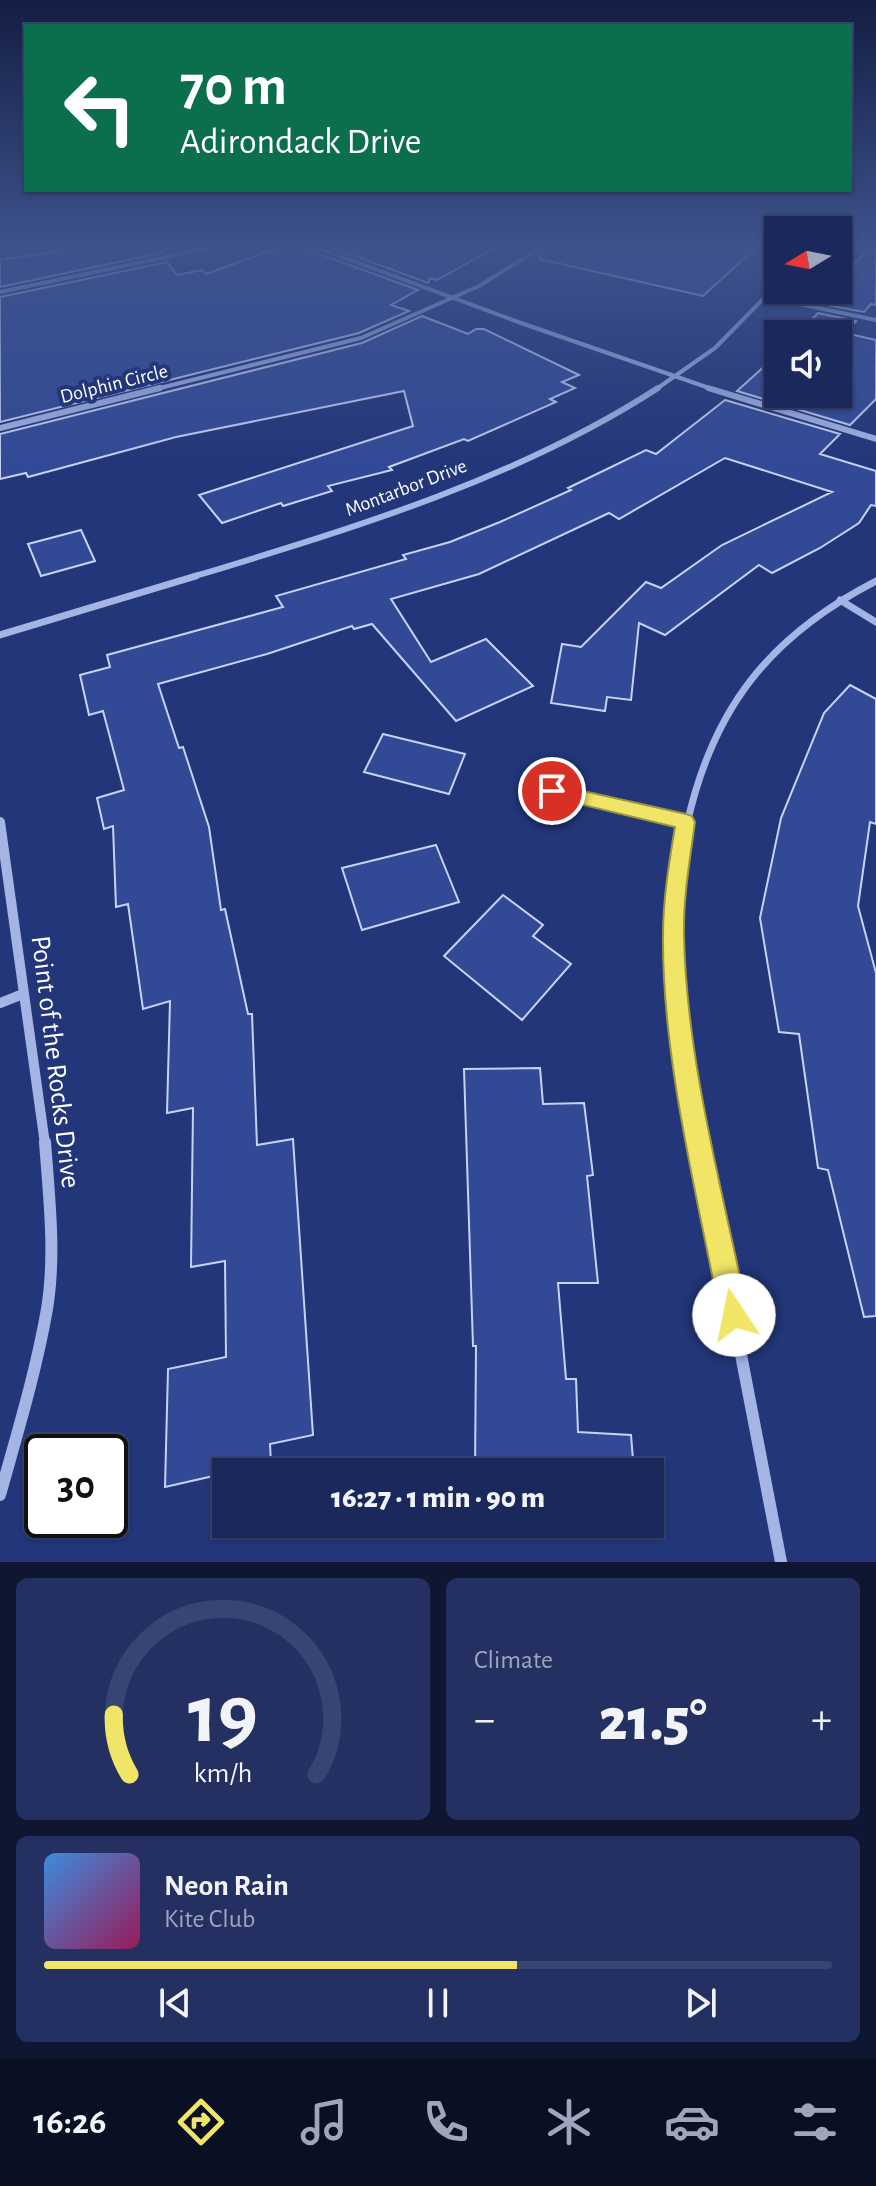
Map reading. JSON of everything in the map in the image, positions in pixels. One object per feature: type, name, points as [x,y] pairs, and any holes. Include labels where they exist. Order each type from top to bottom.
[{"type":"street","name":"Dolphin Circle","points":[[0,428],[348,342],[405,318]]},
{"type":"street","points":[[509,318],[675,376],[876,439]]},
{"type":"street","name":"Montarbor Drive","points":[[0,635],[319,537],[424,500],[564,441],[639,401],[724,340],[746,318]]},
{"type":"street","points":[[781,1562],[686,1069],[678,1012],[674,935],[677,877],[686,822],[698,777],[713,744],[753,675],[777,648],[840,600],[876,581]]},
{"type":"street","points":[[840,600],[876,622]]},
{"type":"street","points":[[552,791],[686,822]]},
{"type":"street","name":"Point of the Rocks Drive","points":[[0,821],[43,1120],[51,1232],[47,1307],[25,1406],[0,1495]]},
{"type":"street","points":[[0,1003],[23,994]]},
{"type":"building","points":[[0,318],[393,318],[359,333],[0,422]]},
{"type":"building","points":[[418,318],[427,318],[468,334],[484,329],[579,375],[562,382],[575,388],[550,399],[556,402],[468,441],[464,439],[389,467],[392,470],[328,486],[332,491],[283,506],[281,503],[222,523],[199,495],[413,426],[404,391],[176,437],[28,477],[26,473],[0,479],[0,434],[362,343]]},
{"type":"building","points":[[813,318],[851,320],[811,320]]},
{"type":"building","points":[[852,335],[876,340],[876,399],[850,425],[794,408],[852,408]]},
{"type":"building","points":[[764,367],[764,399],[737,391]]},
{"type":"building","points":[[725,400],[840,434],[820,454],[876,471],[876,506],[871,505],[859,523],[772,573],[759,565],[665,635],[639,623],[631,700],[607,697],[605,711],[551,703],[562,644],[581,647],[646,582],[661,588],[722,545],[832,492],[725,458],[619,519],[609,513],[479,574],[391,599],[431,662],[486,639],[533,686],[456,721],[372,624],[354,629],[352,626],[267,654],[158,684],[209,827],[221,910],[225,909],[248,1014],[252,1014],[257,1145],[293,1139],[313,1435],[270,1444],[271,1458],[212,1458],[212,1476],[165,1487],[168,1369],[226,1357],[225,1261],[191,1267],[193,1108],[167,1113],[170,1001],[143,1009],[128,904],[116,907],[113,826],[104,829],[97,798],[124,790],[103,711],[89,715],[80,675],[110,667],[107,655],[283,607],[276,596],[406,559],[403,555],[450,542],[571,490],[568,488],[646,450],[656,454]]},
{"type":"building","points":[[81,530],[95,561],[41,576],[28,544]]},
{"type":"building","points":[[850,685],[876,699],[876,824],[870,822],[858,906],[876,973],[876,1316],[864,1317],[828,1170],[818,1168],[799,1034],[779,1032],[760,918],[781,818],[824,713]]},
{"type":"building","points":[[383,734],[465,754],[449,794],[364,772]]},
{"type":"building","points":[[436,845],[459,902],[362,930],[342,868]]},
{"type":"building","points":[[503,895],[543,925],[533,936],[571,964],[522,1020],[444,956]]},
{"type":"building","points":[[540,1068],[543,1104],[584,1103],[593,1175],[587,1176],[598,1283],[558,1283],[566,1379],[576,1379],[578,1432],[631,1435],[633,1458],[475,1458],[476,1346],[473,1346],[464,1069]]},
{"type":"route","points":[[552,791],[686,822],[677,877],[674,935],[677,998],[686,1069],[734,1315]]}]
